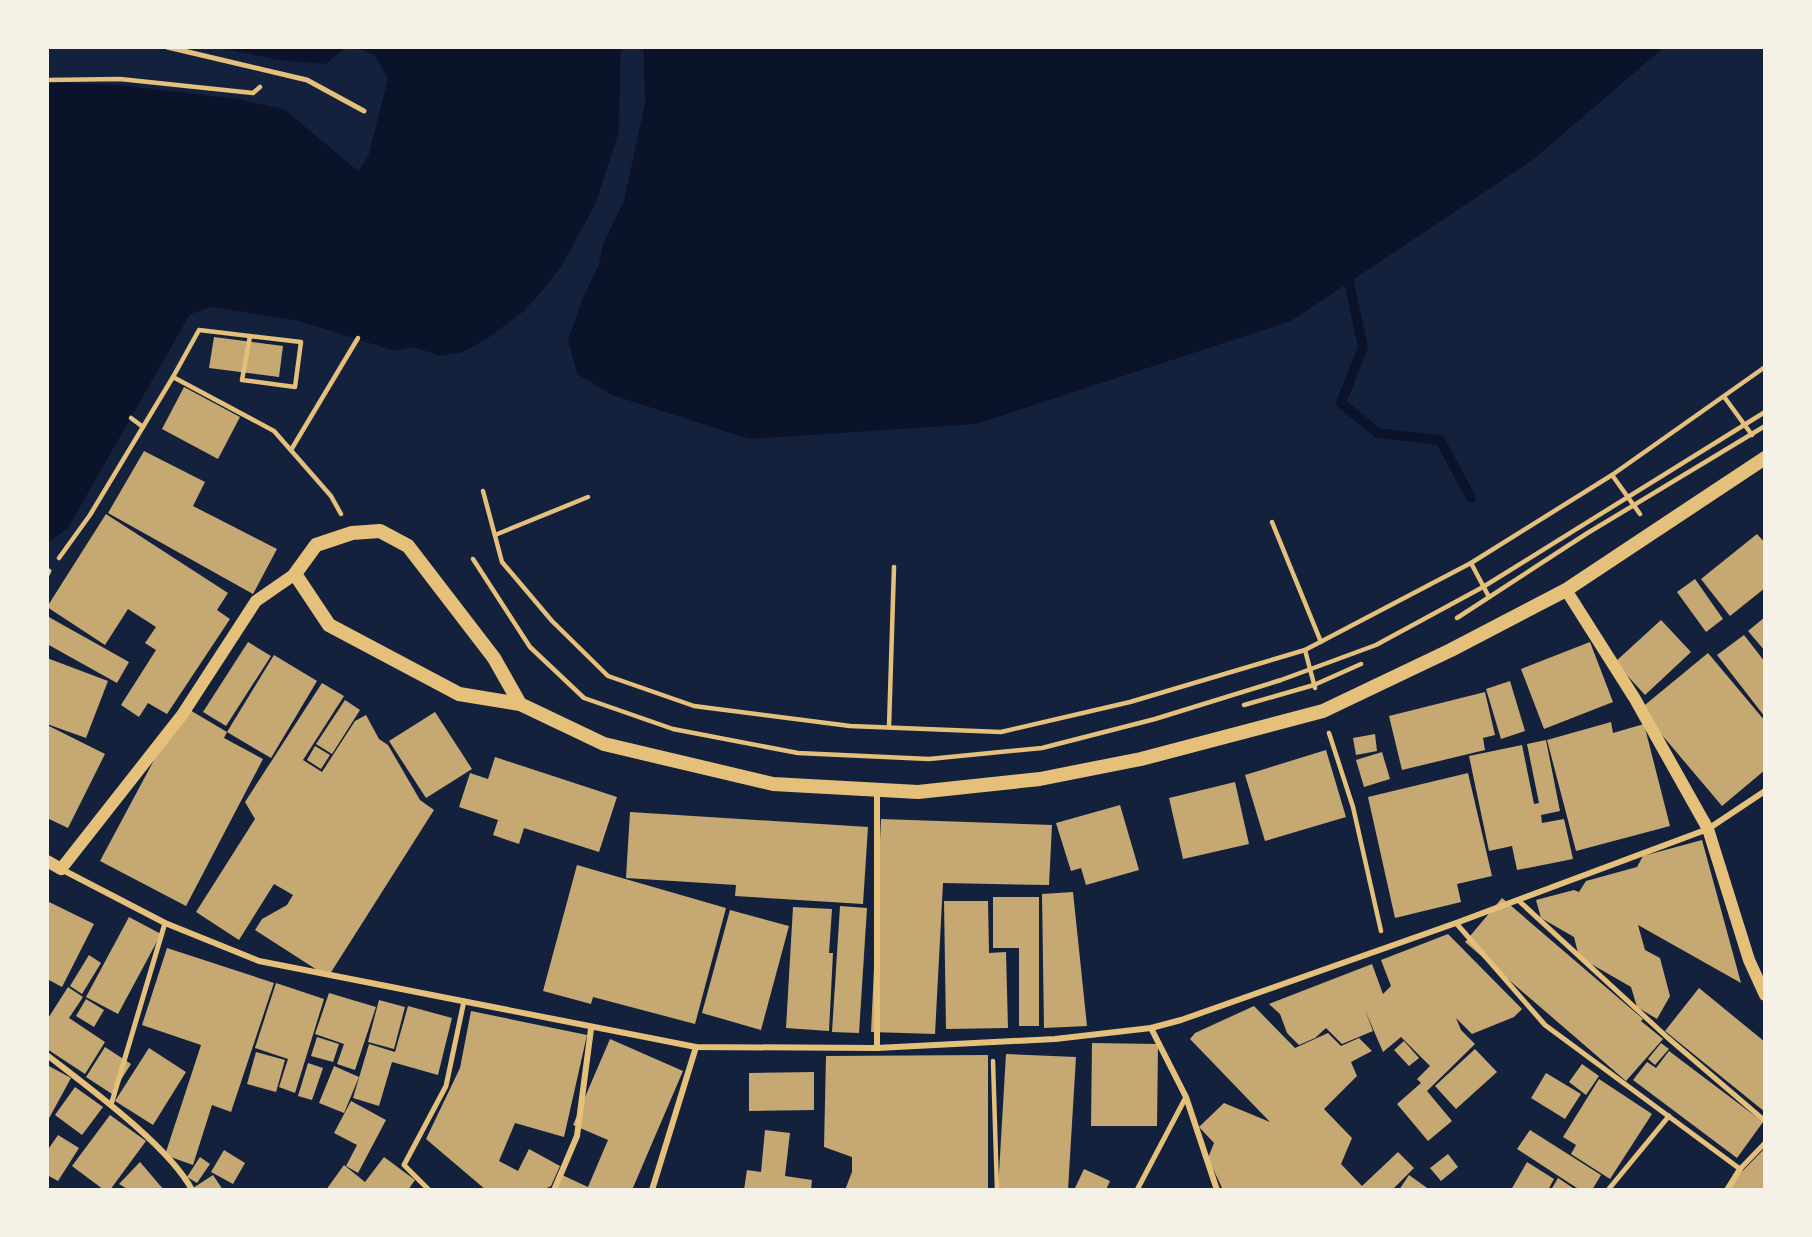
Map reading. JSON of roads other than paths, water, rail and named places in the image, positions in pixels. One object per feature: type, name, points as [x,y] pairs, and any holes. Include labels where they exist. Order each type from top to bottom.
[{"type":"main road","points":[[520,704],[494,658],[408,546],[380,531],[352,533],[316,545],[295,574],[329,625],[364,646],[459,694],[520,704],[604,744],[773,784],[918,792],[1040,779],[1141,759],[1323,711],[1451,650],[1566,590],[1651,531],[1765,458]]},
{"type":"street","points":[[61,869],[182,715],[256,601],[295,574]]},
{"type":"street","points":[[1566,590],[1635,699],[1708,829],[1749,960],[1765,995]]},
{"type":"street","points":[[877,790],[877,1048]]},
{"type":"street","points":[[47,861],[164,923],[259,961],[591,1029],[696,1047],[877,1048],[1055,1039],[1151,1028],[1518,901],[1708,829],[1765,791]]},
{"type":"street","points":[[1151,1028],[1186,1097],[1217,1190]]},
{"type":"street","points":[[554,1190],[577,1136],[591,1029]]},
{"type":"street","points":[[652,1190],[696,1047]]},
{"type":"street","points":[[47,1055],[111,1105],[184,1175],[192,1190]]},
{"type":"street","points":[[1727,1190],[1740,1169]]},
{"type":"lane","points":[[167,47],[307,80],[365,111]]},
{"type":"lane","points":[[1518,901],[1668,1038],[1765,1121]]},
{"type":"lane","points":[[111,1105],[164,923]]},
{"type":"lane","points":[[1456,923],[1545,1025],[1740,1169],[1765,1143]]},
{"type":"lane","points":[[429,1190],[404,1165],[446,1086],[464,1001]]},
{"type":"lane","points":[[1137,1190],[1186,1097]]},
{"type":"lane","points":[[1608,1190],[1669,1116]]},
{"type":"water","points":[[216,47],[347,47],[325,64],[278,60]]},
{"type":"water","points":[[352,47],[621,47],[619,132],[596,203],[562,265],[524,311],[488,338],[463,352],[441,356],[413,347],[395,351],[299,321],[212,307],[190,314],[68,528],[47,543],[47,82],[118,85],[238,99],[284,109],[358,171],[368,157],[388,79],[374,54]]},
{"type":"water","points":[[643,47],[1664,47],[1534,159],[1291,321],[976,424],[749,439],[612,395],[577,374],[568,340],[582,300],[599,264],[603,244],[624,200],[645,102]]},
{"type":"waterway","points":[[1349,282],[1363,347],[1341,403],[1378,433],[1440,440],[1471,498]]}]
